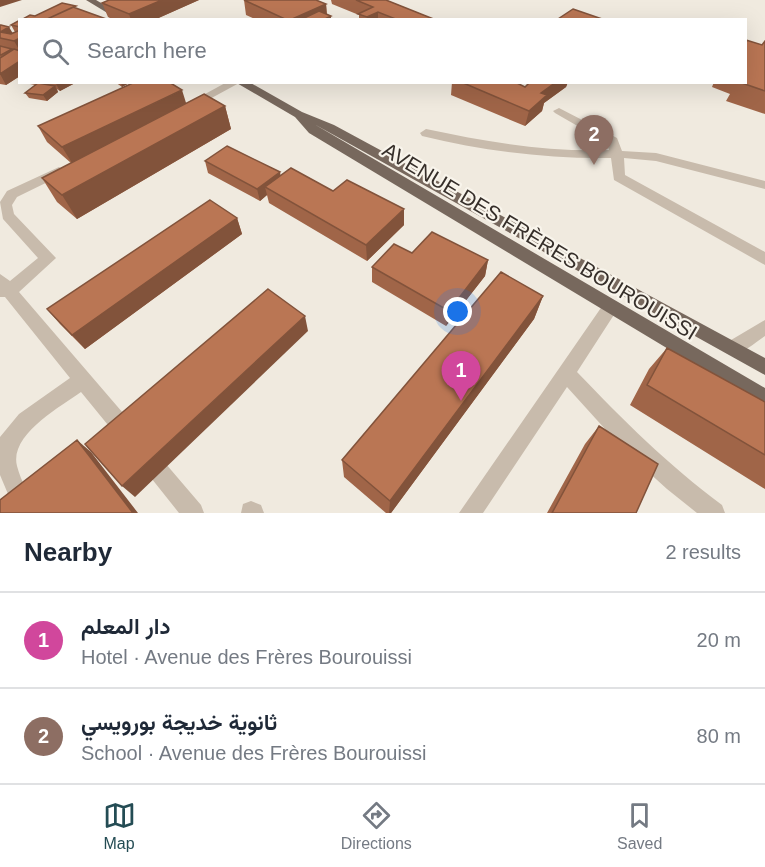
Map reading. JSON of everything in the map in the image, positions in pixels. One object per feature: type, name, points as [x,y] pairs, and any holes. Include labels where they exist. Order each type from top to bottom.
[{"type":"main road","points":[[90,0],[122,18]]},
{"type":"main road","points":[[242,84],[298,114],[330,127],[765,367]]},
{"type":"main road","name":"AVENUE DES FRÈRES BOUROUISSI","points":[[298,114],[313,131],[765,398]]},
{"type":"street","points":[[183,109],[234,84]]},
{"type":"street","points":[[559,111],[613,141],[619,177],[765,259]]},
{"type":"street","points":[[426,133],[478,144],[567,155],[616,154],[656,157],[765,185]]},
{"type":"street","points":[[76,162],[12,194],[5,205],[8,216],[48,258],[4,287],[84,379],[193,513]]},
{"type":"street","points":[[470,513],[611,307]]},
{"type":"street","points":[[732,348],[765,327]]},
{"type":"street","points":[[566,373],[632,444],[674,482],[714,513]]},
{"type":"street","points":[[27,513],[6,465],[8,442],[26,421],[84,379]]},
{"type":"building","points":[[109,0],[162,0],[129,14],[102,3]]},
{"type":"building","points":[[244,0],[316,0],[326,4],[294,18],[283,18]]},
{"type":"building","points":[[356,0],[386,0],[431,18],[393,18],[378,12],[367,17],[358,14],[373,7]]},
{"type":"building","points":[[62,3],[76,6],[49,18],[25,18],[30,15],[35,16]]},
{"type":"building","points":[[73,7],[103,18],[49,18]]},
{"type":"building","points":[[573,9],[599,18],[560,18]]},
{"type":"building","points":[[319,11],[331,16],[327,18],[304,18]]},
{"type":"building","points":[[1,25],[9,27],[0,32]]},
{"type":"building","points":[[18,31],[18,39],[14,41],[0,38],[0,32],[11,34]]},
{"type":"building","points":[[747,40],[762,45],[765,41],[765,91],[745,84],[747,84]]},
{"type":"building","points":[[0,46],[12,49],[0,55]]},
{"type":"building","points":[[14,49],[18,50],[18,62],[0,74],[0,58]]},
{"type":"building","points":[[37,84],[55,86],[43,95],[25,93]]},
{"type":"building","points":[[131,84],[172,84],[182,90],[62,147],[38,126]]},
{"type":"building","points":[[466,84],[519,84],[525,87],[528,84],[553,84],[541,93],[547,95],[529,111]]},
{"type":"building","points":[[204,94],[225,106],[62,195],[42,178]]},
{"type":"building","points":[[227,146],[280,172],[257,189],[205,161]]},
{"type":"building","points":[[291,168],[333,191],[347,180],[404,209],[366,245],[265,187]]},
{"type":"building","points":[[210,200],[237,218],[72,335],[47,309]]},
{"type":"building","points":[[432,232],[488,260],[449,311],[372,267],[394,244],[412,253]]},
{"type":"building","points":[[501,272],[543,296],[390,501],[342,460]]},
{"type":"building","points":[[268,289],[305,316],[122,486],[85,444]]},
{"type":"building","points":[[667,348],[765,402],[765,455],[647,385]]},
{"type":"building","points":[[599,426],[658,464],[636,513],[552,513]]},
{"type":"building","points":[[77,440],[133,513],[0,513],[0,500]]},
{"type":"place","name":"ثانوية خديجة بورويسي","points":[[594,165]]},
{"type":"place","name":"دار المعلم","points":[[461,401]]}]
